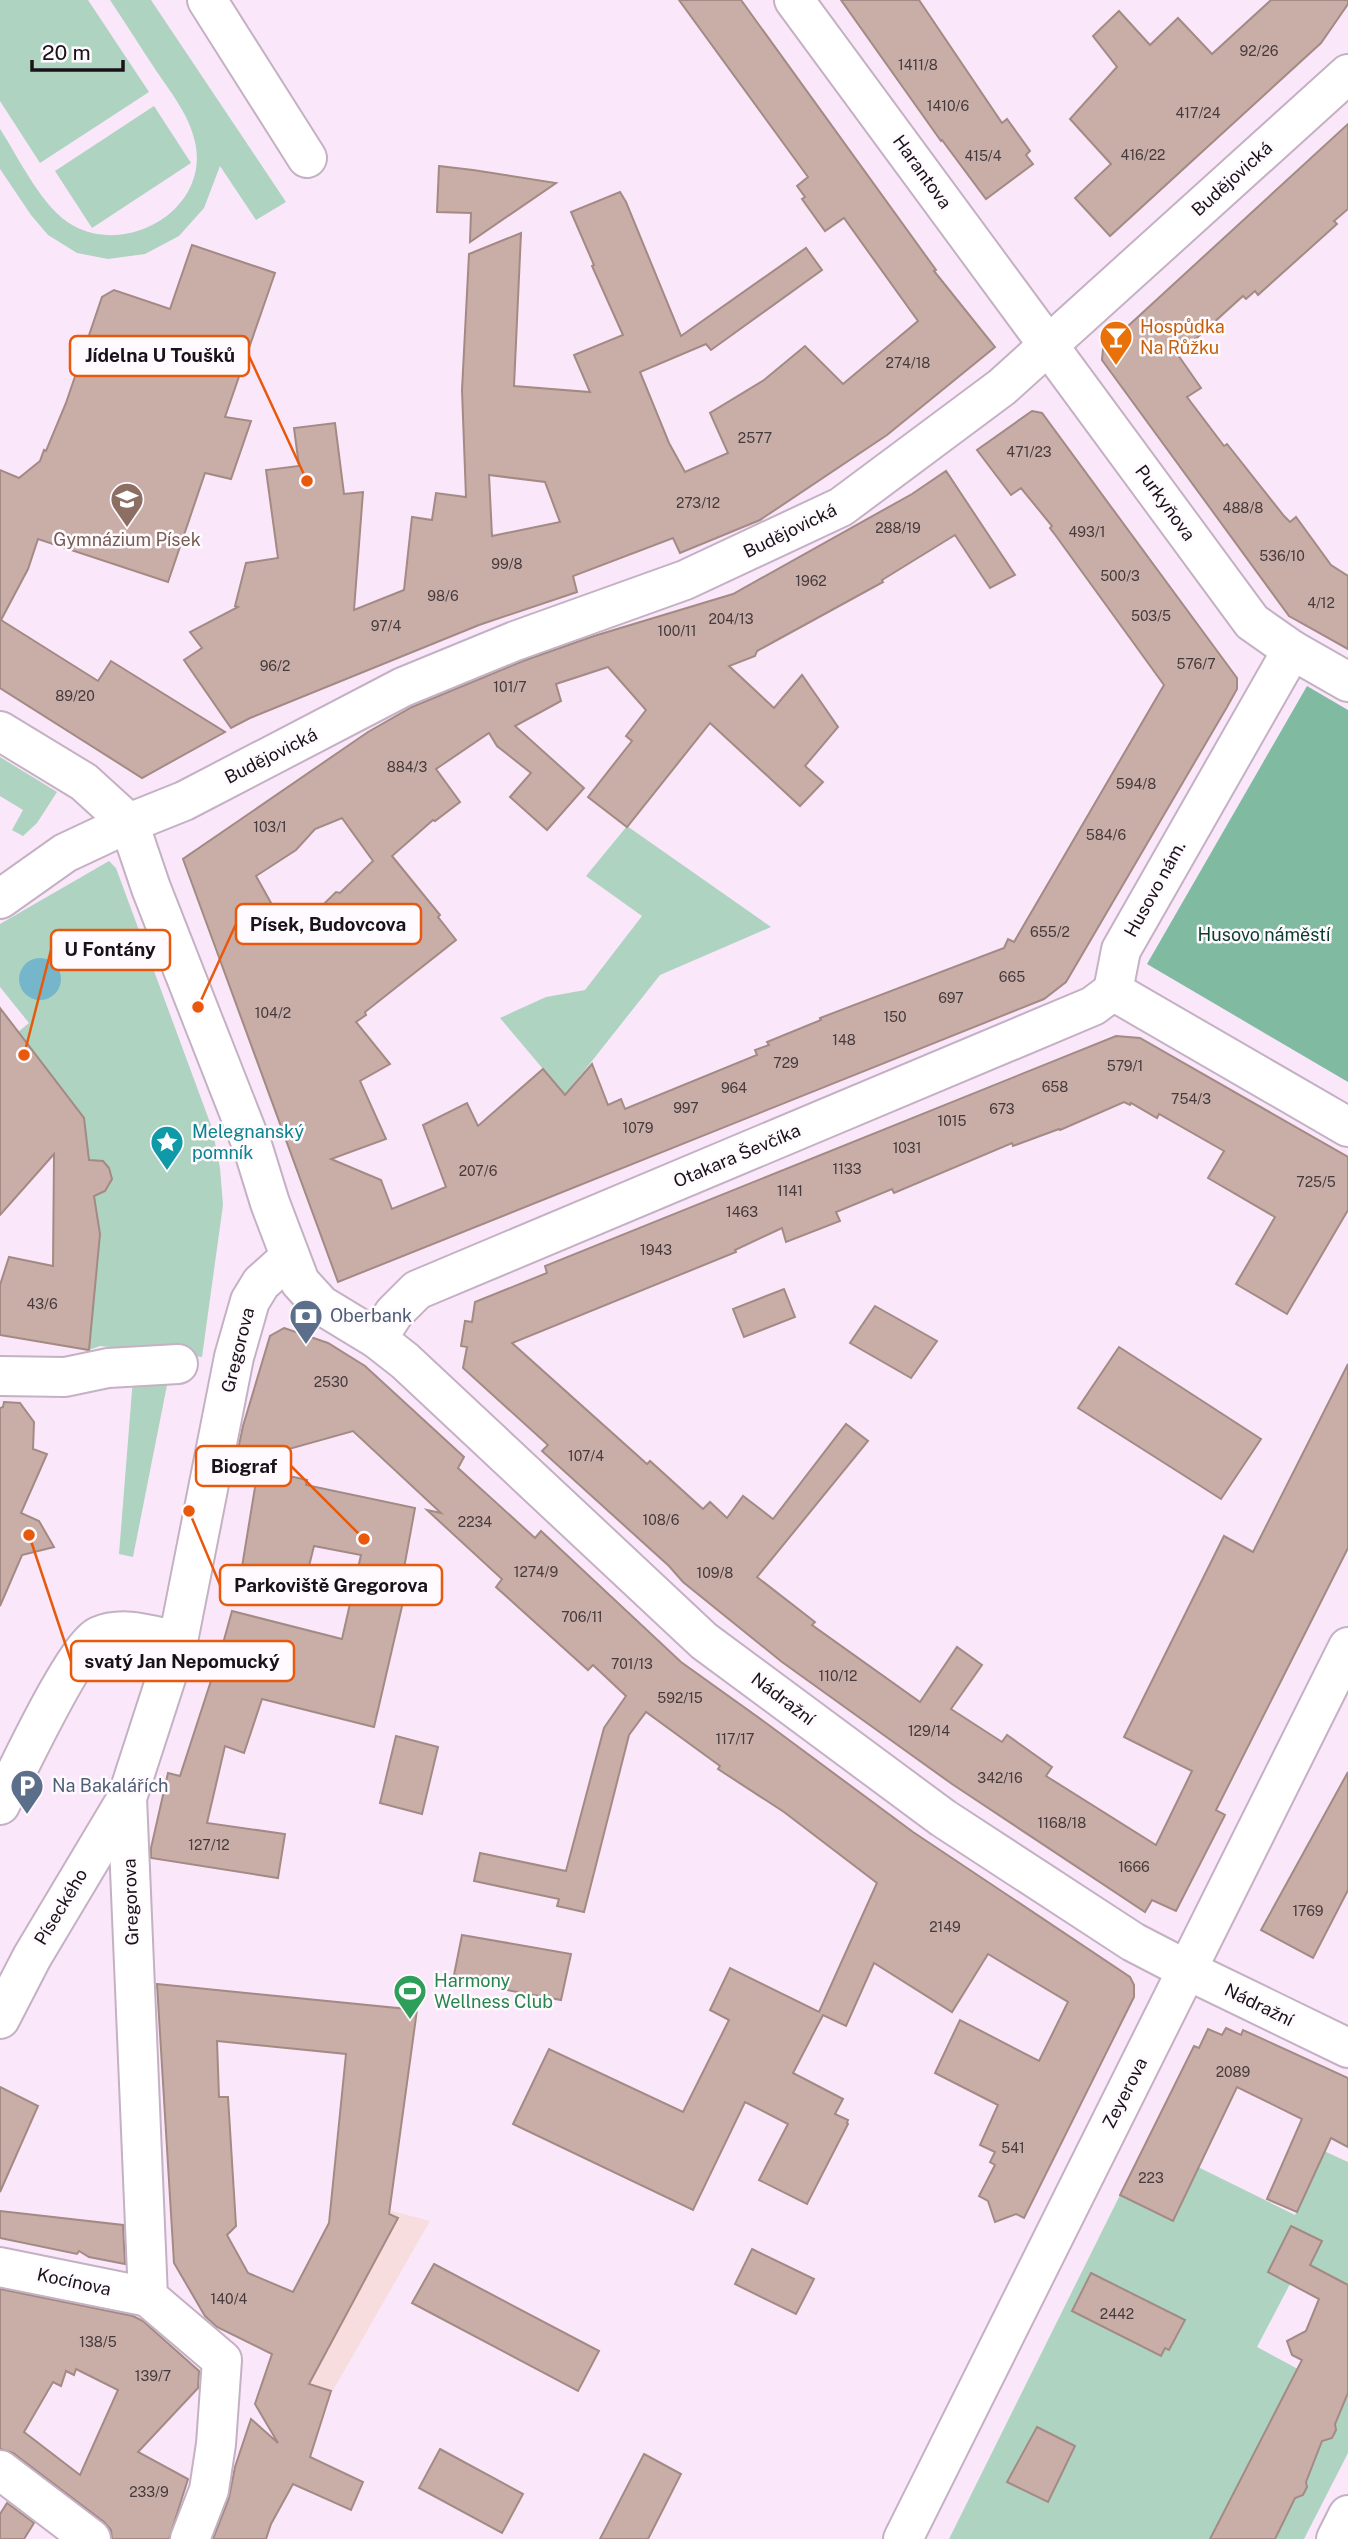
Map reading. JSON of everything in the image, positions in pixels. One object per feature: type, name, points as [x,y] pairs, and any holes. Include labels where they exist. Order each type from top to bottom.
[{"type":"street","points":[[207,0],[307,158]]},
{"type":"street","name":"Harantova","points":[[794,0],[1048,346]]},
{"type":"street","name":"Budějovická","points":[[0,899],[65,853],[184,801],[403,687],[514,641],[685,580],[841,507],[1002,387],[1348,74]]},
{"type":"street","name":"Purkyňova","points":[[1048,346],[1252,622],[1292,650]]},
{"type":"street","points":[[1292,650],[1348,682]]},
{"type":"street","name":"Husovo nám.","points":[[1113,991],[1121,950],[1292,650]]},
{"type":"street","points":[[0,732],[84,782],[129,823]]},
{"type":"street","name":"Nádražní","points":[[129,823],[156,900],[253,1148],[289,1258],[300,1282],[321,1305],[377,1339],[405,1361],[704,1641],[943,1818],[1133,1942],[1348,2048]]},
{"type":"street","points":[[1113,991],[1348,1127]]},
{"type":"street","name":"Otakara Ševčíka","points":[[377,1339],[394,1313],[417,1290],[1093,1006],[1113,991]]},
{"type":"street","name":"Gregorova","points":[[148,2297],[127,1798],[178,1641],[232,1368],[250,1301],[261,1283],[289,1258]]},
{"type":"street","points":[[0,1376],[65,1377],[108,1367],[178,1364]]},
{"type":"street","points":[[0,1805],[70,1670],[87,1645],[99,1636],[115,1632],[134,1632],[178,1641]]},
{"type":"street","name":"Zeyerova","points":[[903,2539],[1348,1647]]},
{"type":"street","name":"Píseckého","points":[[0,2019],[32,1957],[127,1798]]},
{"type":"street","name":"Kocínova","points":[[11,2269],[148,2297]]},
{"type":"street","points":[[148,2297],[222,2360],[216,2444],[209,2490],[190,2539]]},
{"type":"street","points":[[0,2470],[92,2539]]},
{"type":"street","points":[[1336,2539],[1348,2515]]},
{"type":"shaded area","points":[[388,2210],[430,2221],[332,2392],[268,2369],[274,2353],[262,2350],[277,2318]]},
{"type":"green space","points":[[0,0],[88,0],[149,92],[40,163],[0,101]]},
{"type":"green space","points":[[110,0],[151,0],[286,202],[256,220],[220,166],[204,208],[179,236],[145,254],[108,259],[77,253],[48,235],[0,169],[0,129],[32,182],[52,208],[74,226],[96,234],[119,235],[141,230],[161,220],[178,205],[190,187],[196,166],[195,142],[184,114]]},
{"type":"green space","points":[[154,106],[191,163],[92,228],[55,171]]},
{"type":"green space","name":"Husovo náměstí","points":[[1307,686],[1348,710],[1348,1082],[1147,964]]},
{"type":"green space","points":[[0,757],[57,792],[37,823],[23,836],[12,830],[23,810],[0,796]]},
{"type":"green space","points":[[627,826],[771,927],[660,975],[565,1095],[500,1018],[546,997],[585,990],[642,916],[586,876]]},
{"type":"green space","points":[[109,861],[116,868],[212,1128],[220,1168],[223,1205],[202,1357],[100,1346],[89,1350],[100,1234],[94,1196],[105,1191],[112,1178],[105,1164],[89,1160],[18,1032],[29,1023],[0,987],[0,924]]},
{"type":"green space","points":[[169,1375],[133,1557],[119,1554],[133,1378]]},
{"type":"green space","points":[[1324,2151],[1348,2162],[1348,2285],[1310,2265],[1321,2241],[1291,2226],[1268,2272],[1290,2284],[1257,2347],[1348,2396],[1348,2453],[1304,2539],[949,2539],[1120,2195],[1172,2220],[1198,2167],[1295,2215]]},
{"type":"water","points":[[40,958],[55,964],[61,979],[55,994],[40,1000],[25,994],[19,979],[25,964]]},
{"type":"building","points":[[679,0],[741,0],[936,270],[934,271],[995,347],[887,435],[760,520],[680,553],[673,538],[573,576],[577,592],[479,625],[231,728],[184,660],[202,648],[190,632],[238,607],[235,606],[246,563],[278,558],[266,470],[299,466],[294,428],[335,423],[344,494],[363,492],[354,610],[404,590],[412,517],[432,520],[436,493],[466,497],[462,390],[469,254],[521,233],[514,386],[590,392],[574,355],[623,335],[571,212],[620,192],[681,336],[806,248],[822,270],[711,350],[706,344],[640,372],[669,443],[685,472],[728,453],[710,413],[764,380],[805,346],[843,384],[918,321],[844,218],[825,231],[802,199],[805,197],[797,186],[808,177]],"holes":[[[489,475],[545,482],[560,522],[492,536]]]},
{"type":"building","points":[[841,0],[919,0],[1002,123],[1007,119],[1030,151],[1026,155],[1033,164],[986,199],[941,141]]},
{"type":"building","points":[[1271,0],[1348,0],[1348,4],[1321,43],[1110,236],[1075,198],[1111,164],[1070,119],[1117,67],[1093,36],[1119,11],[1150,45],[1178,18],[1212,54]]},
{"type":"building","points":[[1348,124],[1348,209],[1334,221],[1337,224],[1258,295],[1255,291],[1246,299],[1243,296],[1178,355],[1201,388],[1187,397],[1224,446],[1227,444],[1284,516],[1290,522],[1296,517],[1331,565],[1348,576],[1348,649],[1289,616],[1102,360],[1103,349]]},
{"type":"building","points":[[439,166],[556,183],[470,242],[471,213],[437,212]]},
{"type":"building","points":[[192,245],[275,273],[225,417],[251,421],[231,479],[205,473],[168,582],[38,539],[28,569],[1,620],[98,681],[111,661],[225,732],[142,778],[0,688],[0,470],[19,478],[40,461],[44,450],[46,451],[66,403],[102,297],[114,290],[170,309]]},
{"type":"building","points":[[1032,411],[1042,413],[1237,678],[1237,689],[1227,707],[1066,982],[1044,999],[338,1282],[183,859],[368,732],[412,707],[523,661],[594,636],[733,594],[912,494],[946,471],[1015,575],[990,588],[955,535],[882,580],[883,582],[757,651],[755,656],[729,666],[774,708],[802,675],[838,727],[805,766],[823,782],[800,806],[710,723],[627,827],[588,797],[632,741],[626,736],[646,710],[608,667],[556,684],[561,701],[515,726],[584,788],[547,830],[510,797],[531,773],[497,746],[489,733],[436,769],[460,802],[433,820],[392,856],[440,915],[438,917],[456,940],[356,1022],[390,1064],[360,1081],[386,1139],[331,1159],[381,1180],[392,1209],[446,1187],[423,1125],[467,1103],[478,1126],[543,1069],[565,1095],[592,1064],[608,1105],[621,1099],[625,1109],[757,1055],[755,1050],[769,1045],[767,1042],[821,1020],[820,1018],[1004,948],[1008,939],[1014,942],[1164,685],[1050,528],[1052,526],[1021,488],[1011,495],[977,450]],"holes":[[[342,818],[373,861],[340,893],[336,892],[290,937],[256,876],[296,850],[315,829]]]},
{"type":"building","points":[[0,1008],[84,1118],[89,1160],[103,1161],[109,1168],[112,1179],[105,1191],[94,1196],[100,1234],[89,1350],[0,1335],[0,1285],[9,1257],[53,1266],[54,1154],[0,1215]]},
{"type":"building","points":[[1116,1036],[1140,1038],[1348,1157],[1348,1210],[1287,1314],[1236,1284],[1275,1217],[1208,1178],[1224,1151],[1159,1114],[1157,1118],[1131,1103],[1130,1105],[1124,1102],[1060,1130],[1013,1146],[1012,1143],[894,1193],[892,1189],[836,1212],[840,1221],[786,1242],[782,1228],[735,1250],[736,1252],[512,1343],[647,1464],[650,1461],[703,1509],[710,1502],[727,1518],[743,1496],[773,1519],[846,1424],[868,1441],[757,1577],[815,1622],[812,1625],[920,1702],[957,1647],[982,1665],[951,1709],[1002,1742],[1007,1735],[1052,1767],[1046,1776],[1156,1845],[1192,1771],[1124,1737],[1224,1536],[1253,1552],[1348,1364],[1348,1548],[1216,1810],[1225,1815],[1176,1911],[1152,1900],[1145,1912],[952,1784],[782,1662],[683,1582],[669,1566],[542,1451],[548,1445],[463,1368],[467,1347],[461,1346],[465,1321],[472,1322],[475,1302],[547,1273],[545,1266]]},
{"type":"building","points":[[784,1289],[795,1317],[744,1337],[733,1309]]},
{"type":"building","points":[[875,1306],[937,1341],[911,1378],[850,1343]]},
{"type":"building","points":[[284,1328],[328,1343],[365,1366],[464,1457],[458,1468],[535,1538],[541,1531],[681,1662],[913,1832],[1130,1977],[1134,1985],[1134,1997],[1024,2218],[1016,2214],[995,2222],[988,2201],[979,2196],[995,2165],[990,2162],[995,2152],[980,2145],[998,2105],[935,2073],[960,2020],[1039,2061],[1068,2002],[988,1954],[952,2012],[874,1963],[846,2026],[823,2015],[793,2073],[843,2099],[835,2114],[848,2120],[848,2124],[807,2204],[759,2180],[788,2124],[745,2102],[693,2210],[513,2124],[549,2049],[683,2112],[729,2020],[710,2010],[730,1968],[819,2012],[877,1883],[784,1812],[718,1769],[720,1766],[646,1712],[629,1735],[584,1912],[557,1906],[559,1899],[474,1881],[480,1853],[566,1871],[604,1728],[626,1696],[593,1665],[588,1670],[496,1587],[502,1579],[427,1510],[441,1513],[353,1431],[235,1464],[243,1426],[270,1336]]},
{"type":"building","points":[[1119,1347],[1261,1439],[1221,1499],[1078,1408]]},
{"type":"building","points":[[4,1402],[20,1403],[34,1422],[33,1449],[47,1454],[21,1513],[39,1521],[54,1547],[22,1555],[0,1606],[0,1408]]},
{"type":"building","points":[[258,1469],[307,1480],[306,1485],[415,1508],[398,1601],[403,1602],[374,1727],[262,1699],[244,1753],[225,1746],[207,1823],[285,1834],[278,1878],[151,1858],[168,1773],[180,1776],[232,1611],[342,1639],[361,1555],[314,1546],[304,1586],[240,1579]]},
{"type":"building","points":[[396,1736],[438,1747],[422,1814],[380,1803]]},
{"type":"building","points":[[1348,1772],[1348,1890],[1313,1958],[1261,1930]]},
{"type":"building","points":[[462,1935],[571,1954],[561,2000],[453,1980]]},
{"type":"building","points":[[157,1984],[417,2010],[389,2214],[398,2218],[309,2384],[331,2391],[310,2457],[363,2482],[351,2510],[293,2484],[271,2524],[266,2539],[213,2539],[229,2498],[235,2467],[251,2419],[278,2443],[255,2404],[272,2354],[217,2327],[205,2316],[174,2263]],"holes":[[[217,2041],[346,2054],[329,2223],[293,2292],[248,2273],[227,2235],[236,2226],[228,2097],[219,2097]]]},
{"type":"building","points":[[1226,2028],[1241,2035],[1243,2030],[1348,2078],[1348,2147],[1331,2138],[1297,2212],[1267,2199],[1302,2119],[1237,2087],[1173,2221],[1120,2195],[1194,2046],[1199,2048],[1208,2029],[1222,2035]]},
{"type":"building","points":[[0,2087],[38,2106],[0,2192]]},
{"type":"building","points":[[0,2211],[123,2225],[125,2264],[89,2257],[79,2251],[77,2254],[0,2238]]},
{"type":"building","points":[[1291,2226],[1322,2241],[1310,2265],[1348,2285],[1348,2393],[1332,2438],[1322,2441],[1306,2482],[1307,2487],[1303,2495],[1295,2498],[1275,2539],[1210,2539],[1302,2360],[1292,2355],[1287,2341],[1306,2331],[1319,2299],[1268,2272]]},
{"type":"building","points":[[752,2249],[814,2279],[796,2314],[735,2284]]},
{"type":"building","points":[[434,2264],[599,2351],[578,2391],[412,2303]]},
{"type":"building","points":[[1091,2273],[1185,2320],[1169,2350],[1165,2348],[1161,2356],[1072,2311]]},
{"type":"building","points":[[0,2289],[133,2316],[143,2321],[199,2371],[198,2388],[138,2452],[188,2479],[169,2539],[112,2539],[111,2530],[104,2522],[13,2453],[0,2449]],"holes":[[[76,2369],[118,2390],[80,2475],[24,2432],[53,2382],[61,2386],[66,2371],[74,2375]]]},
{"type":"building","points":[[1037,2427],[1075,2446],[1048,2502],[1007,2482]]},
{"type":"building","points":[[440,2449],[523,2494],[502,2533],[419,2488]]},
{"type":"building","points":[[644,2454],[681,2474],[648,2539],[600,2539]]},
{"type":"building","points":[[7,2503],[34,2523],[24,2539],[0,2539],[0,2514]]},
{"type":"place","name":"Hospůdka Na Růžku","points":[[1116,367]]},
{"type":"place","name":"Jídelna U Toušků","points":[[307,481]]},
{"type":"place","name":"Gymnázium Písek","points":[[127,529]]},
{"type":"place","name":"Písek, Budovcova","points":[[198,1007]]},
{"type":"place","name":"U Fontány","points":[[24,1055]]},
{"type":"place","name":"Melegnanský pomník","points":[[167,1172]]},
{"type":"place","name":"Oberbank","points":[[306,1346]]},
{"type":"place","name":"Parkoviště Gregorova","points":[[189,1511]]},
{"type":"place","name":"svatý Jan Nepomucký","points":[[29,1535]]},
{"type":"place","name":"Biograf","points":[[364,1539]]},
{"type":"place","name":"Na Bakalářích","points":[[27,1816]]},
{"type":"place","name":"Harmony Wellness Club","points":[[410,2021]]}]
